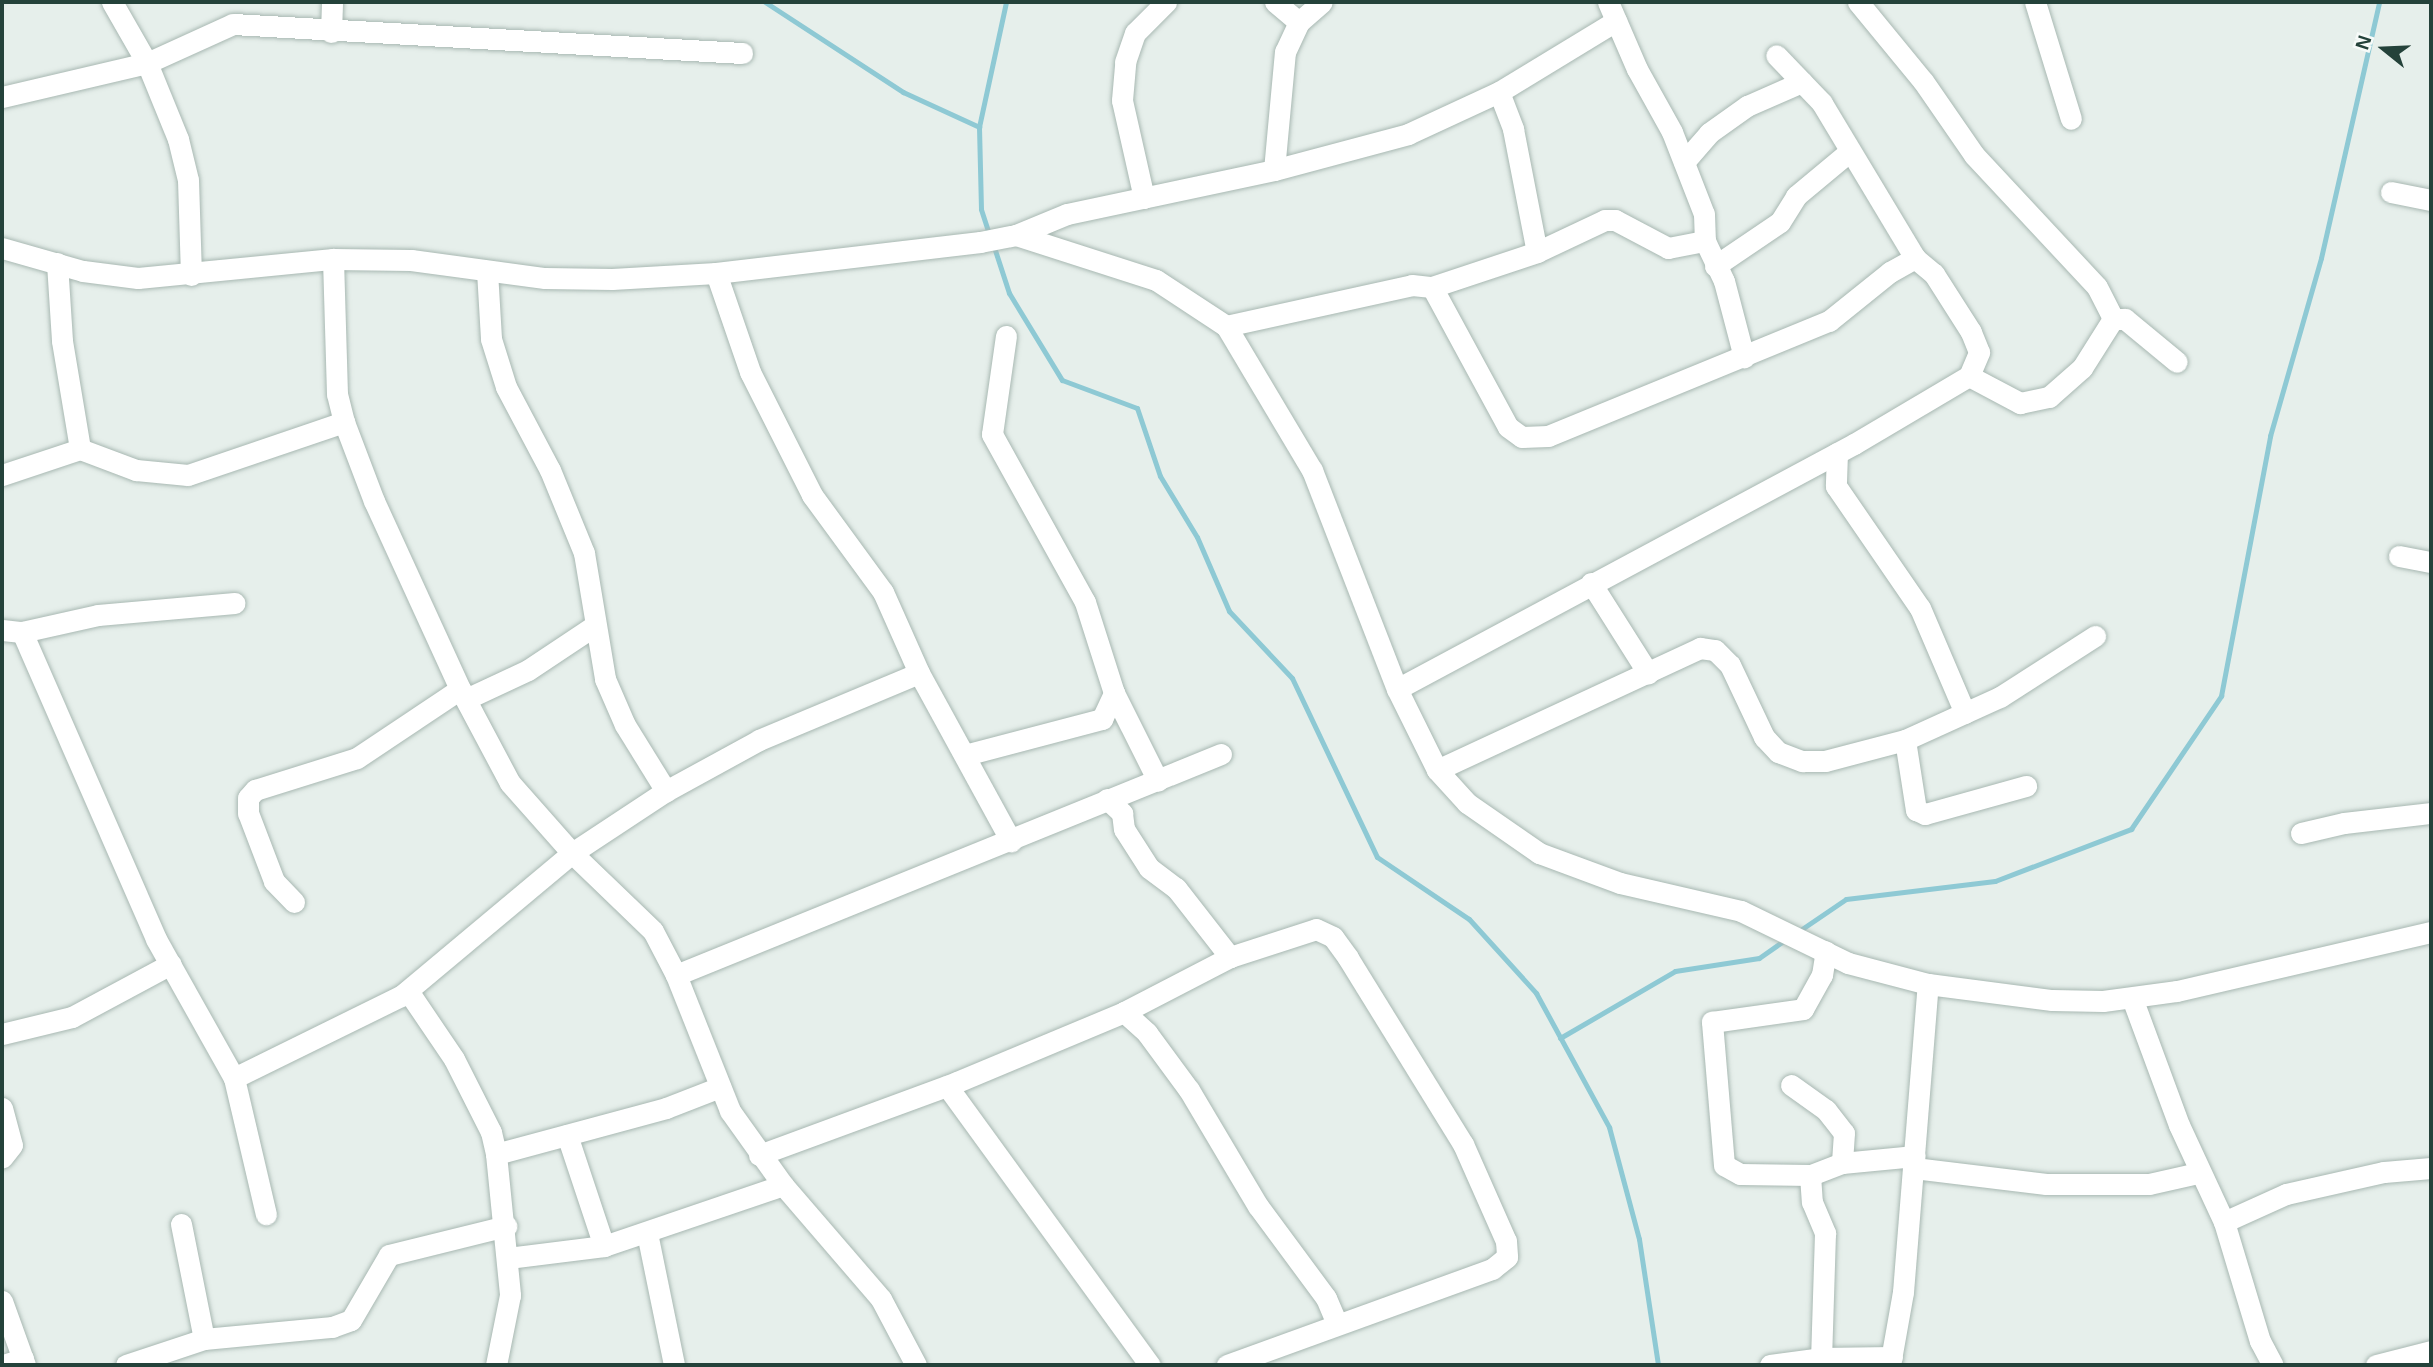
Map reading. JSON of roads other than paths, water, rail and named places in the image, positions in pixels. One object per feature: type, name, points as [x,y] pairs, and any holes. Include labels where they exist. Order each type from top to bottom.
[{"type":"street","points":[[112,2],[147,63],[178,139],[188,180],[191,275]]},
{"type":"street","points":[[331,32],[332,2]]},
{"type":"street","points":[[1144,198],[1122,100],[1125,62],[1135,33],[1166,2]]},
{"type":"street","points":[[1275,2],[1299,22]]},
{"type":"street","points":[[1274,170],[1285,52],[1299,22],[1322,2]]},
{"type":"street","points":[[1858,2],[1923,81],[1974,155],[2097,287],[2113,319]]},
{"type":"street","points":[[2035,2],[2071,119]]},
{"type":"street","points":[[2,248],[57,263],[138,278],[191,275],[332,259],[411,260],[545,278],[612,279],[716,272],[980,242],[1016,235],[1067,215],[1274,170],[1408,134],[1499,92],[1612,11],[1684,162],[1704,214],[1705,241],[1724,281],[1744,357]]},
{"type":"street","points":[[2,97],[147,63],[233,24],[331,32],[742,52]]},
{"type":"street","points":[[1397,689],[1837,453],[1969,376],[1979,352],[1971,332],[1934,274],[1915,258],[1822,103],[1776,55]]},
{"type":"street","points":[[1684,162],[1709,133],[1747,106],[1801,82]]},
{"type":"street","points":[[1499,92],[1513,129],[1537,252]]},
{"type":"street","points":[[1715,266],[1780,222],[1796,196],[1850,151]]},
{"type":"street","points":[[2391,192],[2431,200]]},
{"type":"street","points":[[1226,326],[1412,285],[1432,287],[1537,252],[1605,220],[1615,220],[1668,248],[1705,241]]},
{"type":"street","points":[[1016,235],[1156,280],[1226,326],[1312,470],[1397,689],[1437,770],[1468,803],[1539,853],[1620,883],[1741,911],[1848,963],[1928,984],[2052,1000],[2132,998],[2431,932]]},
{"type":"street","points":[[1432,287],[1508,427],[1522,437],[1548,436],[1829,321],[1896,268],[1915,258]]},
{"type":"street","points":[[332,259],[337,394],[344,422],[374,501],[463,694],[510,783],[572,853],[653,931],[676,975],[730,1111],[783,1185],[881,1299],[916,1365]]},
{"type":"street","points":[[57,263],[62,341],[80,449]]},
{"type":"street","points":[[487,271],[491,339],[506,387],[550,470],[584,553],[594,626],[605,679],[625,725],[666,791]]},
{"type":"street","points":[[716,272],[750,372],[812,495],[883,592],[919,673],[1011,841]]},
{"type":"street","points":[[2113,319],[2125,319],[2177,362]]},
{"type":"street","points":[[1969,376],[2020,402],[2049,397],[2082,368],[2113,319]]},
{"type":"street","points":[[1006,336],[992,434],[1085,602],[1114,693],[1158,781]]},
{"type":"street","points":[[2,475],[80,449],[136,470],[188,475],[344,422]]},
{"type":"street","points":[[1837,453],[1836,486],[1920,608],[1965,713]]},
{"type":"street","points":[[2399,556],[2431,562]]},
{"type":"street","points":[[1591,583],[1648,673]]},
{"type":"street","points":[[234,603],[98,615],[12,631],[171,964],[234,1078],[266,1214]]},
{"type":"street","points":[[294,902],[274,881],[256,837],[248,798],[255,790],[356,758],[463,694],[528,670],[594,626]]},
{"type":"street","points":[[1437,770],[1700,648],[1715,650],[1730,665],[1763,737],[1778,752],[1802,761],[1825,761],[1905,740],[2000,698],[2095,636]]},
{"type":"street","points":[[234,1078],[319,1040],[408,991],[572,853],[666,791],[759,740],[919,673]]},
{"type":"street","points":[[965,755],[1102,719],[1114,693]]},
{"type":"street","points":[[1905,740],[1916,810],[1925,814],[2026,786]]},
{"type":"street","points":[[676,975],[1221,754]]},
{"type":"street","points":[[1107,799],[1122,813],[1124,829],[1149,868],[1176,888],[1230,957]]},
{"type":"street","points":[[2301,833],[2344,823],[2431,813]]},
{"type":"street","points":[[759,1155],[947,1086],[1124,1012],[1230,957],[1316,929],[1333,937],[1463,1144],[1506,1241],[1507,1257],[1492,1269],[1336,1322],[1227,1365]]},
{"type":"street","points":[[1826,951],[1822,975],[1803,1009],[1712,1022],[1724,1165],[1740,1174],[1810,1175],[1842,1163],[1915,1162],[2046,1184],[2149,1184],[2199,1173]]},
{"type":"street","points":[[2,1034],[72,1017],[171,964]]},
{"type":"street","points":[[1770,1365],[1821,1358],[1891,1361],[1903,1292],[1928,984]]},
{"type":"street","points":[[408,991],[454,1059],[491,1132],[506,1226],[510,1294],[496,1365]]},
{"type":"street","points":[[2132,998],[2199,1173],[2224,1222],[2260,1341],[2273,1365]]},
{"type":"street","points":[[1124,1012],[1147,1033],[1189,1090],[1258,1206],[1326,1298],[1336,1322]]},
{"type":"street","points":[[1791,1085],[1826,1110],[1844,1133],[1842,1163]]},
{"type":"street","points":[[947,1086],[1150,1365]]},
{"type":"street","points":[[496,1154],[666,1108],[720,1087]]},
{"type":"street","points":[[2,1108],[12,1145],[2,1158]]},
{"type":"street","points":[[567,1135],[604,1245]]},
{"type":"street","points":[[2224,1222],[2286,1194],[2384,1172],[2431,1168]]},
{"type":"street","points":[[1810,1175],[1812,1202],[1825,1233],[1821,1358]]},
{"type":"street","points":[[508,1258],[604,1245],[647,1233],[783,1185]]},
{"type":"street","points":[[181,1224],[204,1339]]},
{"type":"street","points":[[127,1365],[204,1339],[332,1327],[351,1320],[389,1255],[506,1226]]},
{"type":"street","points":[[647,1233],[674,1365]]},
{"type":"street","points":[[2,1301],[17,1363]]},
{"type":"street","points":[[2376,1365],[2431,1351]]},
{"type":"waterway","points":[[765,2],[903,92],[979,127]]},
{"type":"waterway","points":[[989,234],[981,209],[979,127],[1006,2]]},
{"type":"waterway","points":[[1796,933],[1846,899],[1995,881],[2131,829],[2221,696],[2270,436],[2321,258],[2379,2]]},
{"type":"waterway","points":[[993,244],[1009,293],[1062,380],[1137,408],[1160,476],[1197,537],[1229,611],[1292,678],[1377,857],[1469,919],[1536,993],[1609,1127],[1639,1239],[1658,1365]]},
{"type":"waterway","points":[[1560,1038],[1675,971],[1759,958],[1785,940]]}]
